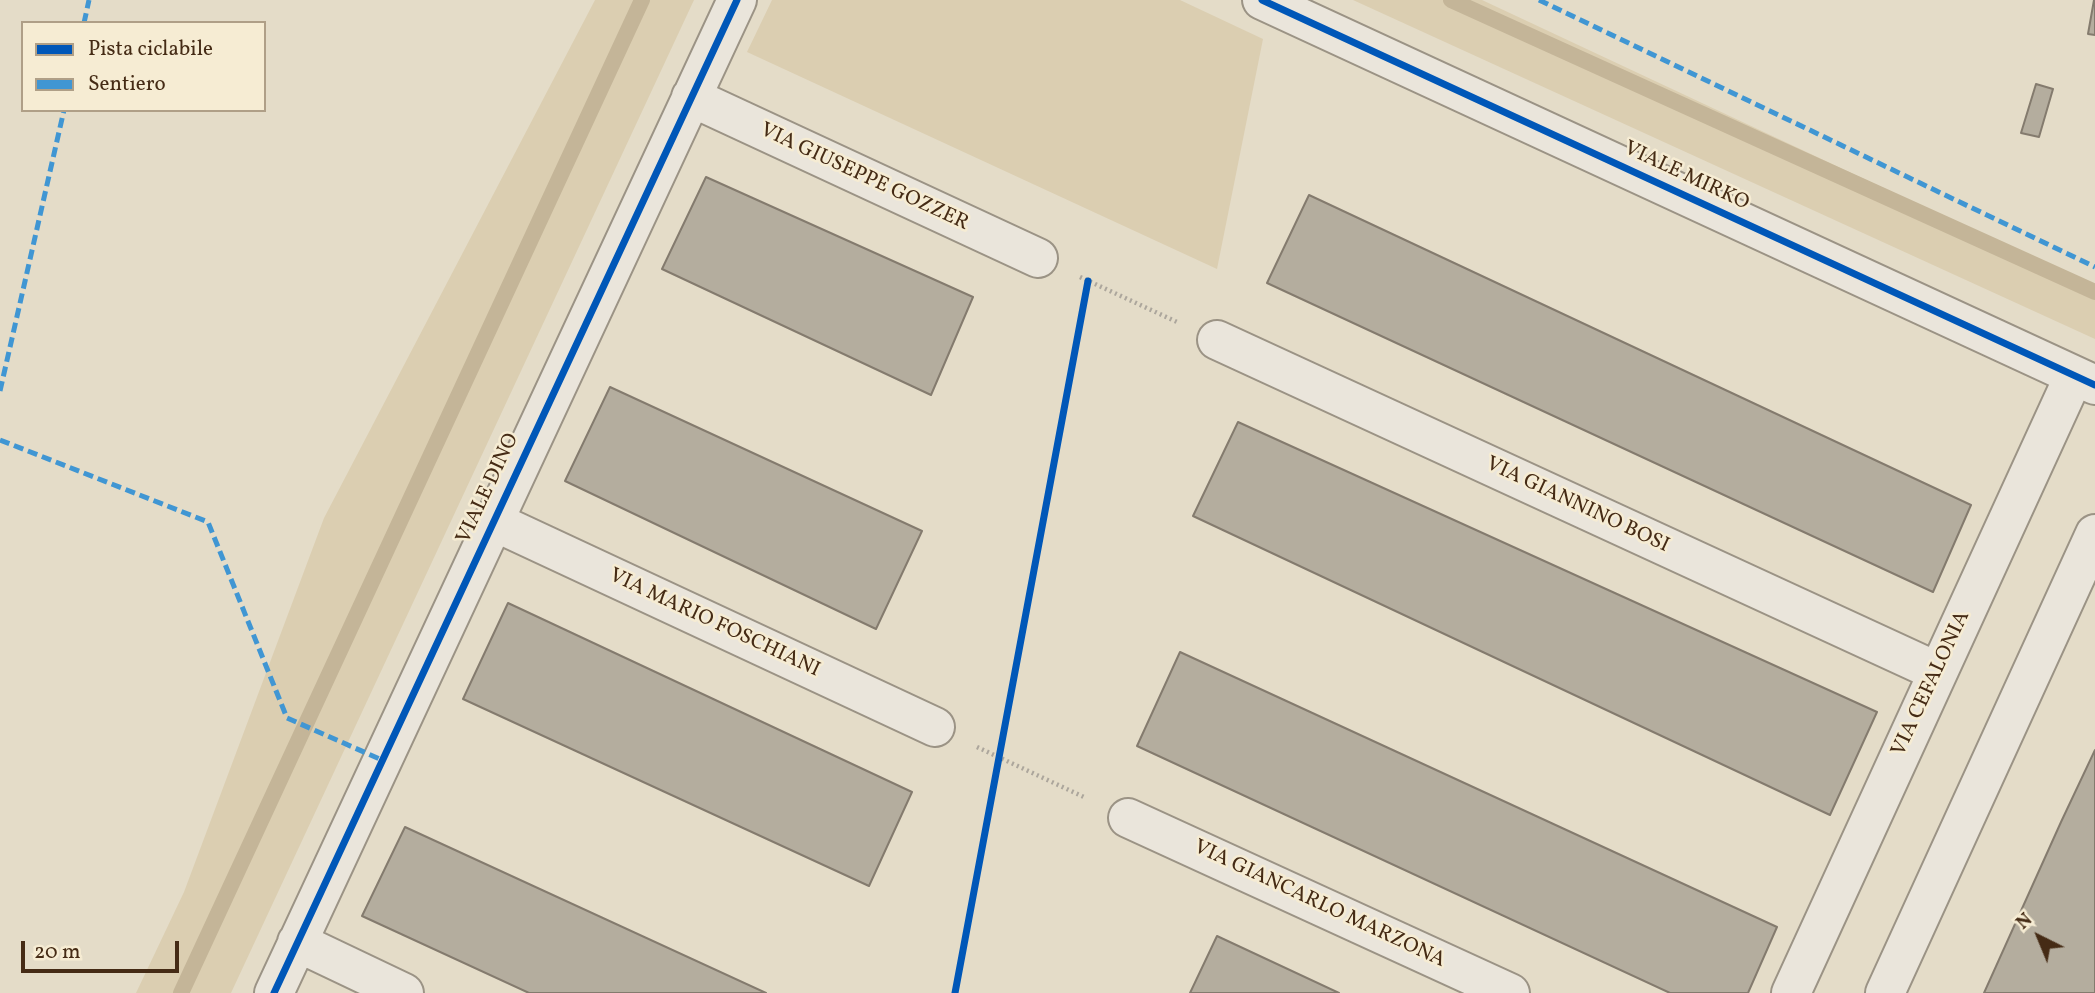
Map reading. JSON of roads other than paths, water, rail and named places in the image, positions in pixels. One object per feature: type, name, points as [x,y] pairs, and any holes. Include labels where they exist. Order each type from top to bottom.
[{"type":"street","name":"VIALE DINO","points":[[274,993],[737,0]]},
{"type":"street","name":"VIALE MIRKO","points":[[1262,0],[2084,380]]},
{"type":"street","name":"VIA GIUSEPPE GOZZER","points":[[691,97],[1038,258]]},
{"type":"street","name":"VIA GIANNINO BOSI","points":[[1217,340],[1938,673]]},
{"type":"street","name":"VIA CEFALONIA","points":[[1791,993],[1938,673],[2084,380]]},
{"type":"street","name":"VIA MARIO FOSCHIANI","points":[[494,521],[935,727]]},
{"type":"street","points":[[1885,993],[2095,534]]},
{"type":"street","name":"VIA GIANCARLO MARZONA","points":[[1128,818],[1510,993]]},
{"type":"street","points":[[297,942],[404,993]]},
{"type":"waterway","points":[[181,993],[642,0]]},
{"type":"waterway","points":[[1451,0],[2095,292]]}]
